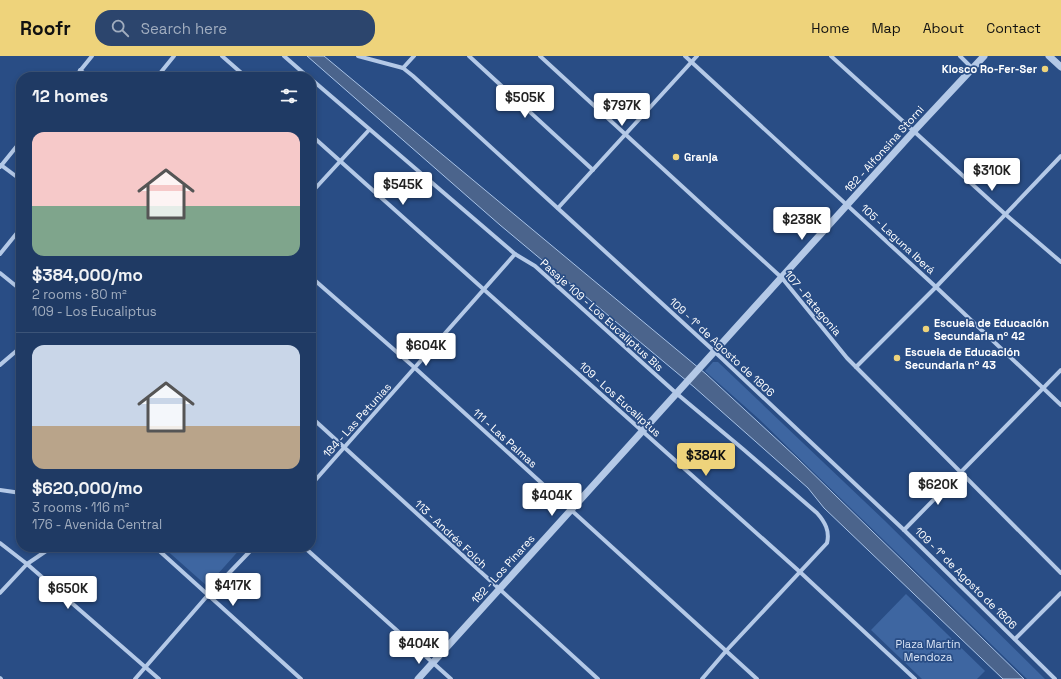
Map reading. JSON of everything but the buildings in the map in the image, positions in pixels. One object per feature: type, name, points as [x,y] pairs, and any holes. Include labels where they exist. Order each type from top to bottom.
[{"type":"street","points":[[83,72],[80,70],[92,56]]},
{"type":"street","points":[[161,72],[174,56]]},
{"type":"street","points":[[222,56],[240,72]]},
{"type":"street","points":[[284,56],[302,72]]},
{"type":"street","name":"109 - 1° de Agosto de 1806","points":[[358,56],[403,68],[715,352],[904,530],[1055,679]]},
{"type":"street","points":[[403,68],[414,56]]},
{"type":"street","points":[[469,56],[593,170]]},
{"type":"street","name":"107 - Patagonia","points":[[540,56],[782,278],[856,367],[1061,573]]},
{"type":"street","name":"105 - Laguna Iberá","points":[[685,56],[848,205],[1061,405]]},
{"type":"street","points":[[558,208],[697,56]]},
{"type":"street","points":[[831,56],[1005,214],[1061,262]]},
{"type":"street","points":[[960,56],[972,69]]},
{"type":"street","name":"182 - Alfonsina Storni","points":[[685,384],[914,131],[984,56]]},
{"type":"street","points":[[1049,56],[1061,67]]},
{"type":"street","name":"Pasaje 109 - Los Eucaliptus Bis","points":[[316,83],[515,254],[535,266],[676,393],[817,513],[826,524],[828,530],[829,537],[827,544],[800,572]]},
{"type":"street","points":[[316,187],[369,130]]},
{"type":"street","name":"109 - Los Eucaliptus","points":[[316,139],[800,572],[915,679]]},
{"type":"street","points":[[16,148],[1,166],[16,176]]},
{"type":"street","points":[[856,367],[936,287],[1061,156]]},
{"type":"street","points":[[0,254],[16,234]]},
{"type":"street","name":"184 - Las Petunias","points":[[316,479],[515,254]]},
{"type":"street","points":[[0,273],[16,286]]},
{"type":"street","name":"111 - Las Palmas","points":[[316,280],[415,368],[757,679]]},
{"type":"street","points":[[0,365],[16,351]]},
{"type":"street","points":[[904,530],[1061,370]]},
{"type":"street","name":"182 - Los Pinares","points":[[418,679],[685,384]]},
{"type":"street","name":"113 - Andrés Folch","points":[[316,422],[598,679]]},
{"type":"street","points":[[0,490],[16,492]]},
{"type":"street","points":[[0,543],[27,564],[158,679]]},
{"type":"street","points":[[0,593],[27,564],[45,552]]},
{"type":"street","points":[[160,552],[301,679]]},
{"type":"street","points":[[135,679],[208,596],[249,552]]},
{"type":"street","points":[[310,552],[451,679]]},
{"type":"street","points":[[702,679],[726,651],[800,572]]},
{"type":"street","points":[[1015,639],[1061,593]]},
{"type":"green space","points":[[713,362],[718,362],[884,520],[1045,679],[1027,679],[760,420],[705,371]]},
{"type":"green space","points":[[169,552],[238,552],[207,586]]},
{"type":"green space","name":"Plaza Martín Mendoza","points":[[906,594],[985,671],[977,679],[922,679],[871,630]]},
{"type":"shaded area","points":[[307,56],[324,56],[706,374],[797,458],[1024,679],[1003,679],[824,508],[808,488],[694,387],[500,225]]},
{"type":"place","name":"Kiosco Ro-Fer-Ser","points":[[1045,69]]},
{"type":"place","name":"Granja","points":[[676,157]]},
{"type":"place","name":"Escuela de Educación Secundaria nº 42","points":[[926,329]]},
{"type":"place","name":"Escuela de Educación Secundaria nº 43","points":[[897,358]]}]
